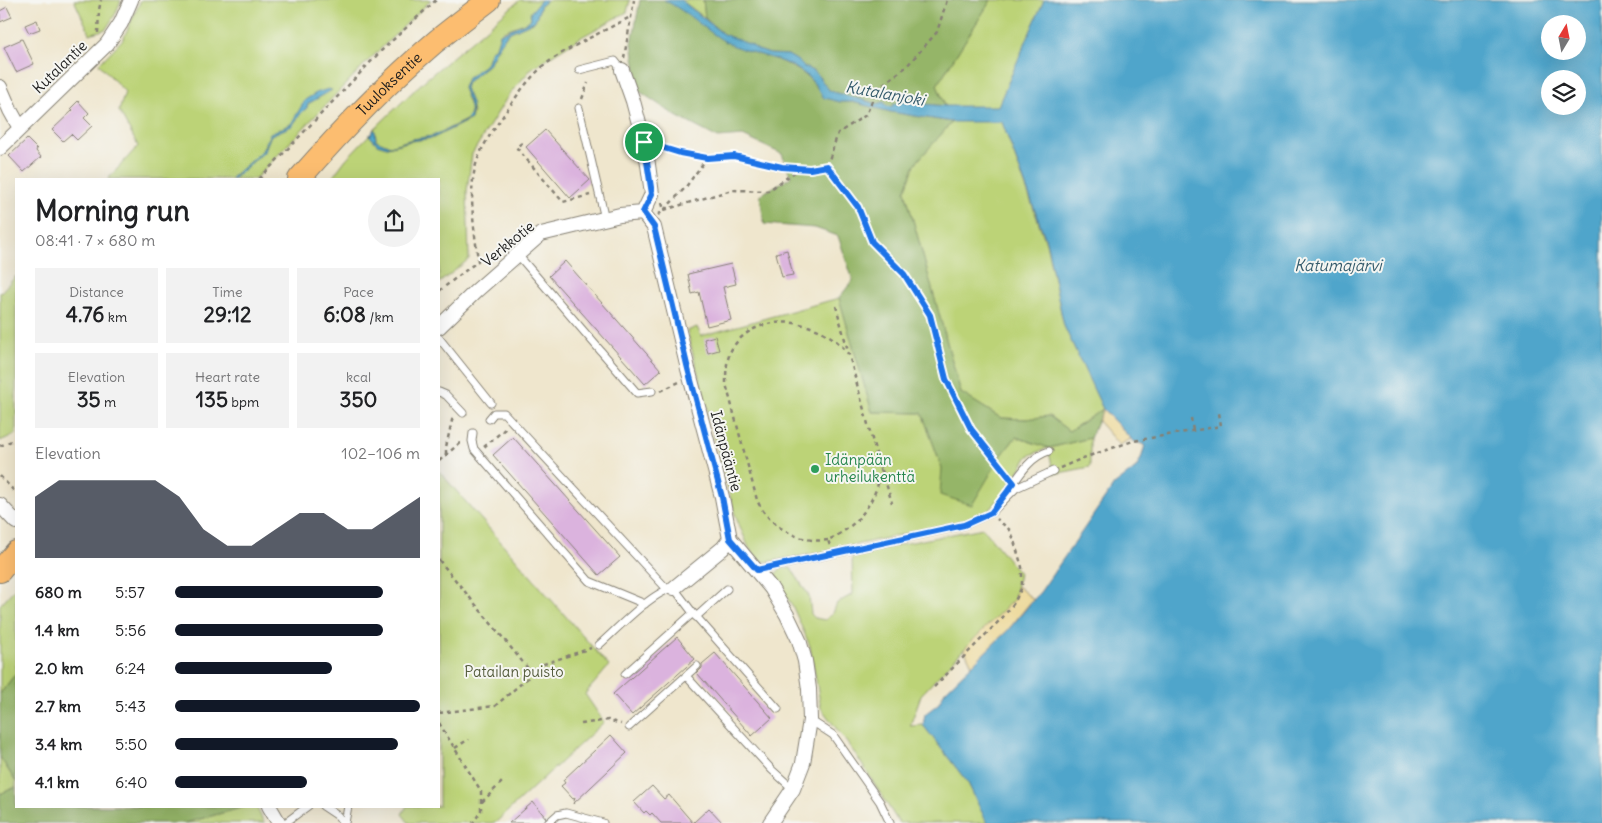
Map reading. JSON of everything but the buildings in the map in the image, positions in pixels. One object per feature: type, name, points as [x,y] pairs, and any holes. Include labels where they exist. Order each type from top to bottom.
[{"type":"highway","name":"Tuuloksentie","points":[[300,178],[338,135],[387,86],[435,42],[489,0]]},
{"type":"street","name":"Kutalantie","points":[[0,148],[107,44],[121,23],[131,0]]},
{"type":"street","points":[[622,70],[644,142],[652,194],[643,212]]},
{"type":"street","points":[[0,87],[20,128]]},
{"type":"street","name":"Verkkotie","points":[[440,326],[541,234],[620,215],[643,212]]},
{"type":"street","name":"Idänpääntie","points":[[643,212],[654,227],[688,369],[722,497],[730,539]]},
{"type":"street","points":[[0,505],[15,521]]},
{"type":"street","points":[[670,588],[723,548],[730,539],[771,588],[799,640],[805,661],[809,690],[810,720],[803,763],[793,789],[770,823]]},
{"type":"street","points":[[270,808],[279,823]]},
{"type":"lane","points":[[579,70],[615,61],[622,70]]},
{"type":"lane","points":[[580,108],[606,219]]},
{"type":"lane","points":[[518,255],[637,393],[652,392]]},
{"type":"lane","points":[[440,339],[491,404]]},
{"type":"lane","points":[[440,392],[446,395],[463,412]]},
{"type":"lane","points":[[489,419],[494,413],[504,413],[695,615],[778,710]]},
{"type":"lane","points":[[473,433],[472,442],[477,453],[589,581],[645,604]]},
{"type":"lane","points":[[757,570],[964,525],[991,513],[1028,464],[1042,453],[1049,451]]},
{"type":"lane","points":[[1004,498],[1016,488],[1054,471]]},
{"type":"lane","points":[[599,645],[645,604],[670,588]]},
{"type":"lane","points":[[624,674],[727,589]]},
{"type":"lane","points":[[628,727],[687,677],[697,666]]},
{"type":"lane","points":[[687,677],[772,770],[793,789]]},
{"type":"lane","points":[[810,720],[833,735],[880,802],[890,823]]},
{"type":"lane","points":[[285,823],[305,808]]},
{"type":"lane","points":[[326,808],[338,816],[344,823]]},
{"type":"lane","points":[[344,823],[348,808]]},
{"type":"lane","points":[[548,823],[557,815],[566,812],[603,823]]},
{"type":"path","points":[[101,0],[98,33],[107,44]]},
{"type":"path","points":[[260,178],[381,52],[436,0]]},
{"type":"path","points":[[622,70],[634,0]]},
{"type":"path","points":[[827,166],[838,133],[866,115],[877,88],[906,67],[937,32],[947,0]]},
{"type":"path","points":[[440,290],[478,261],[472,205],[474,173],[480,153],[496,126],[525,85],[541,68],[560,55],[630,17]]},
{"type":"path","points":[[580,108],[588,83]]},
{"type":"path","points":[[644,142],[680,153],[707,158],[734,156],[782,167],[810,169],[827,166]]},
{"type":"path","points":[[522,143],[516,147],[562,202],[599,193]]},
{"type":"path","points":[[664,210],[686,188],[707,158]]},
{"type":"path","points":[[827,166],[858,207],[872,242],[904,274],[930,315],[946,379],[971,429],[1014,483]]},
{"type":"path","points":[[664,210],[732,190],[768,190],[800,168]]},
{"type":"path","points":[[652,194],[661,200],[664,210]]},
{"type":"path","points":[[836,306],[892,503]]},
{"type":"path","points":[[849,355],[838,341],[815,328],[790,323],[774,323],[759,327],[748,332],[733,348],[726,372],[726,384],[760,508],[765,516],[784,530],[811,540],[828,540],[849,528],[866,510],[879,484],[881,466]]},
{"type":"path","points":[[652,392],[664,390],[683,380]]},
{"type":"path","points":[[446,455],[455,404]]},
{"type":"path","points":[[1054,471],[1083,458],[1133,441],[1222,426],[1220,413]]},
{"type":"path","points":[[1191,418],[1193,431]]},
{"type":"path","points":[[477,453],[512,422]]},
{"type":"path","points":[[0,446],[15,440]]},
{"type":"path","points":[[0,476],[15,492]]},
{"type":"path","points":[[934,687],[1003,617],[1014,603],[1022,587],[1022,567],[1011,531],[991,513]]},
{"type":"path","points":[[828,540],[831,553]]},
{"type":"path","points":[[440,561],[534,675]]},
{"type":"path","points":[[440,713],[497,707],[544,664],[599,645]]},
{"type":"path","points":[[581,724],[608,720],[628,727]]},
{"type":"path","points":[[440,725],[482,791],[481,811],[473,823]]},
{"type":"path","points":[[455,748],[469,739]]},
{"type":"path","points":[[482,802],[502,782]]},
{"type":"green space","points":[[74,0],[121,0],[116,13],[106,29],[90,34]]},
{"type":"green space","points":[[141,0],[431,0],[363,66],[256,178],[109,178],[138,146],[119,111],[125,92],[99,64],[123,39]]},
{"type":"green space","points":[[520,0],[541,0],[532,11],[529,21],[503,31],[500,34],[496,47],[491,50],[486,64],[467,78],[463,88],[471,109],[468,119],[433,136],[413,139],[390,146],[376,140],[375,130],[373,130],[424,81]]},
{"type":"green space","points":[[547,0],[630,0],[627,12],[576,40],[532,68],[508,96],[472,154],[467,191],[469,259],[440,282],[440,178],[332,178],[346,159],[369,135],[377,144],[387,147],[433,138],[471,119],[473,112],[465,88],[467,82],[489,64],[508,33],[535,21],[541,5]]},
{"type":"green space","points":[[640,0],[664,0],[678,7],[752,52],[778,60],[800,71],[815,86],[840,102],[853,102],[891,112],[952,122],[915,164],[905,191],[961,393],[1001,418],[1026,419],[1049,416],[1069,431],[1103,409],[1090,438],[1049,448],[1016,437],[1001,456],[972,505],[940,495],[942,468],[922,413],[872,412],[839,298],[853,280],[838,236],[815,228],[764,224],[760,195],[791,177],[782,154],[743,136],[718,138],[676,116],[639,91],[632,43]]},
{"type":"green space","points":[[681,0],[703,0],[705,18]]},
{"type":"green space","points":[[703,0],[991,0],[937,85],[945,106],[903,102],[892,107],[830,91],[815,72],[804,67],[788,55],[770,54],[723,34],[705,18]]},
{"type":"green space","points":[[991,0],[1044,0],[998,106],[1002,122],[1046,243],[1064,326],[1103,409],[1069,431],[1049,416],[1026,419],[1001,418],[961,393],[905,191],[915,164],[952,122],[937,85]]},
{"type":"green space","points":[[15,277],[15,434],[0,441],[0,293]]},
{"type":"green space","name":"Idänpään urheilukenttä","points":[[839,298],[872,412],[922,413],[942,468],[1001,456],[1016,437],[1049,448],[1090,438],[1090,467],[1054,474],[1048,448],[1028,456],[1011,484],[989,511],[969,520],[818,553],[766,562],[759,560],[749,548],[735,515],[687,331],[697,327],[701,336]]},
{"type":"green space","name":"Patailan puisto","points":[[440,472],[609,666],[585,694],[604,722],[495,823],[409,823],[402,814],[406,808],[440,808]]},
{"type":"green space","points":[[983,528],[1019,573],[1014,599],[921,695],[910,726],[923,725],[968,783],[987,823],[899,823],[856,755],[821,708],[810,646],[792,605],[772,578],[781,568],[791,568],[809,596],[811,614],[815,618],[825,620],[833,613],[837,603],[853,594],[852,554]]},
{"type":"green space","points":[[15,588],[15,674],[0,694],[0,605]]},
{"type":"green space","points":[[15,674],[15,780],[0,757],[0,694]]},
{"type":"green space","points":[[0,757],[15,780],[15,787],[0,794]]},
{"type":"green space","points":[[15,787],[15,808],[241,808],[185,823],[0,823],[0,794]]},
{"type":"green space","points":[[241,808],[257,808],[264,823],[185,823]]},
{"type":"sand","points":[[1103,409],[1131,439],[1119,445],[1098,421]]},
{"type":"sand","points":[[1017,586],[1033,599],[1008,630],[972,665],[964,649],[1014,599]]},
{"type":"water","points":[[541,0],[547,0],[541,5],[535,21],[508,33],[489,64],[467,82],[465,88],[472,105],[471,119],[433,138],[387,147],[377,144],[369,135],[375,130],[376,140],[390,146],[413,139],[433,136],[465,121],[470,114],[463,88],[467,78],[486,64],[491,50],[496,47],[500,34],[529,21],[531,18],[530,13]]},
{"type":"water","name":"Katumajärvi","points":[[664,0],[681,0],[723,34],[751,45],[758,50],[770,54],[788,55],[804,67],[815,72],[830,91],[877,104],[884,102],[886,106],[891,107],[894,104],[903,102],[945,106],[998,106],[1044,0],[1602,0],[1602,823],[987,823],[968,783],[923,725],[925,714],[938,704],[945,691],[1008,630],[1041,591],[1114,485],[1136,468],[1145,445],[1133,441],[1103,409],[1064,326],[1046,240],[1002,122],[952,122],[824,98],[803,72],[792,66],[724,41]]},
{"type":"water","points":[[328,89],[332,90],[308,104],[307,108],[292,126],[271,135],[264,152],[234,178],[231,178],[262,151],[270,133],[291,124],[305,100],[316,93]]},
{"type":"place","name":"Idänpään urheilukenttä","points":[[815,469]]},
{"type":"route","points":[[644,142],[680,153],[707,158],[734,156],[782,167],[810,169],[827,166],[858,207],[872,242],[904,274],[930,315],[946,379],[971,429],[1014,483],[991,513],[964,525],[757,570],[730,539],[722,497],[688,369],[654,227],[643,212],[652,194],[644,142]]},
{"type":"water label","name":"Kutalanjoki","points":[[885,93]]}]
